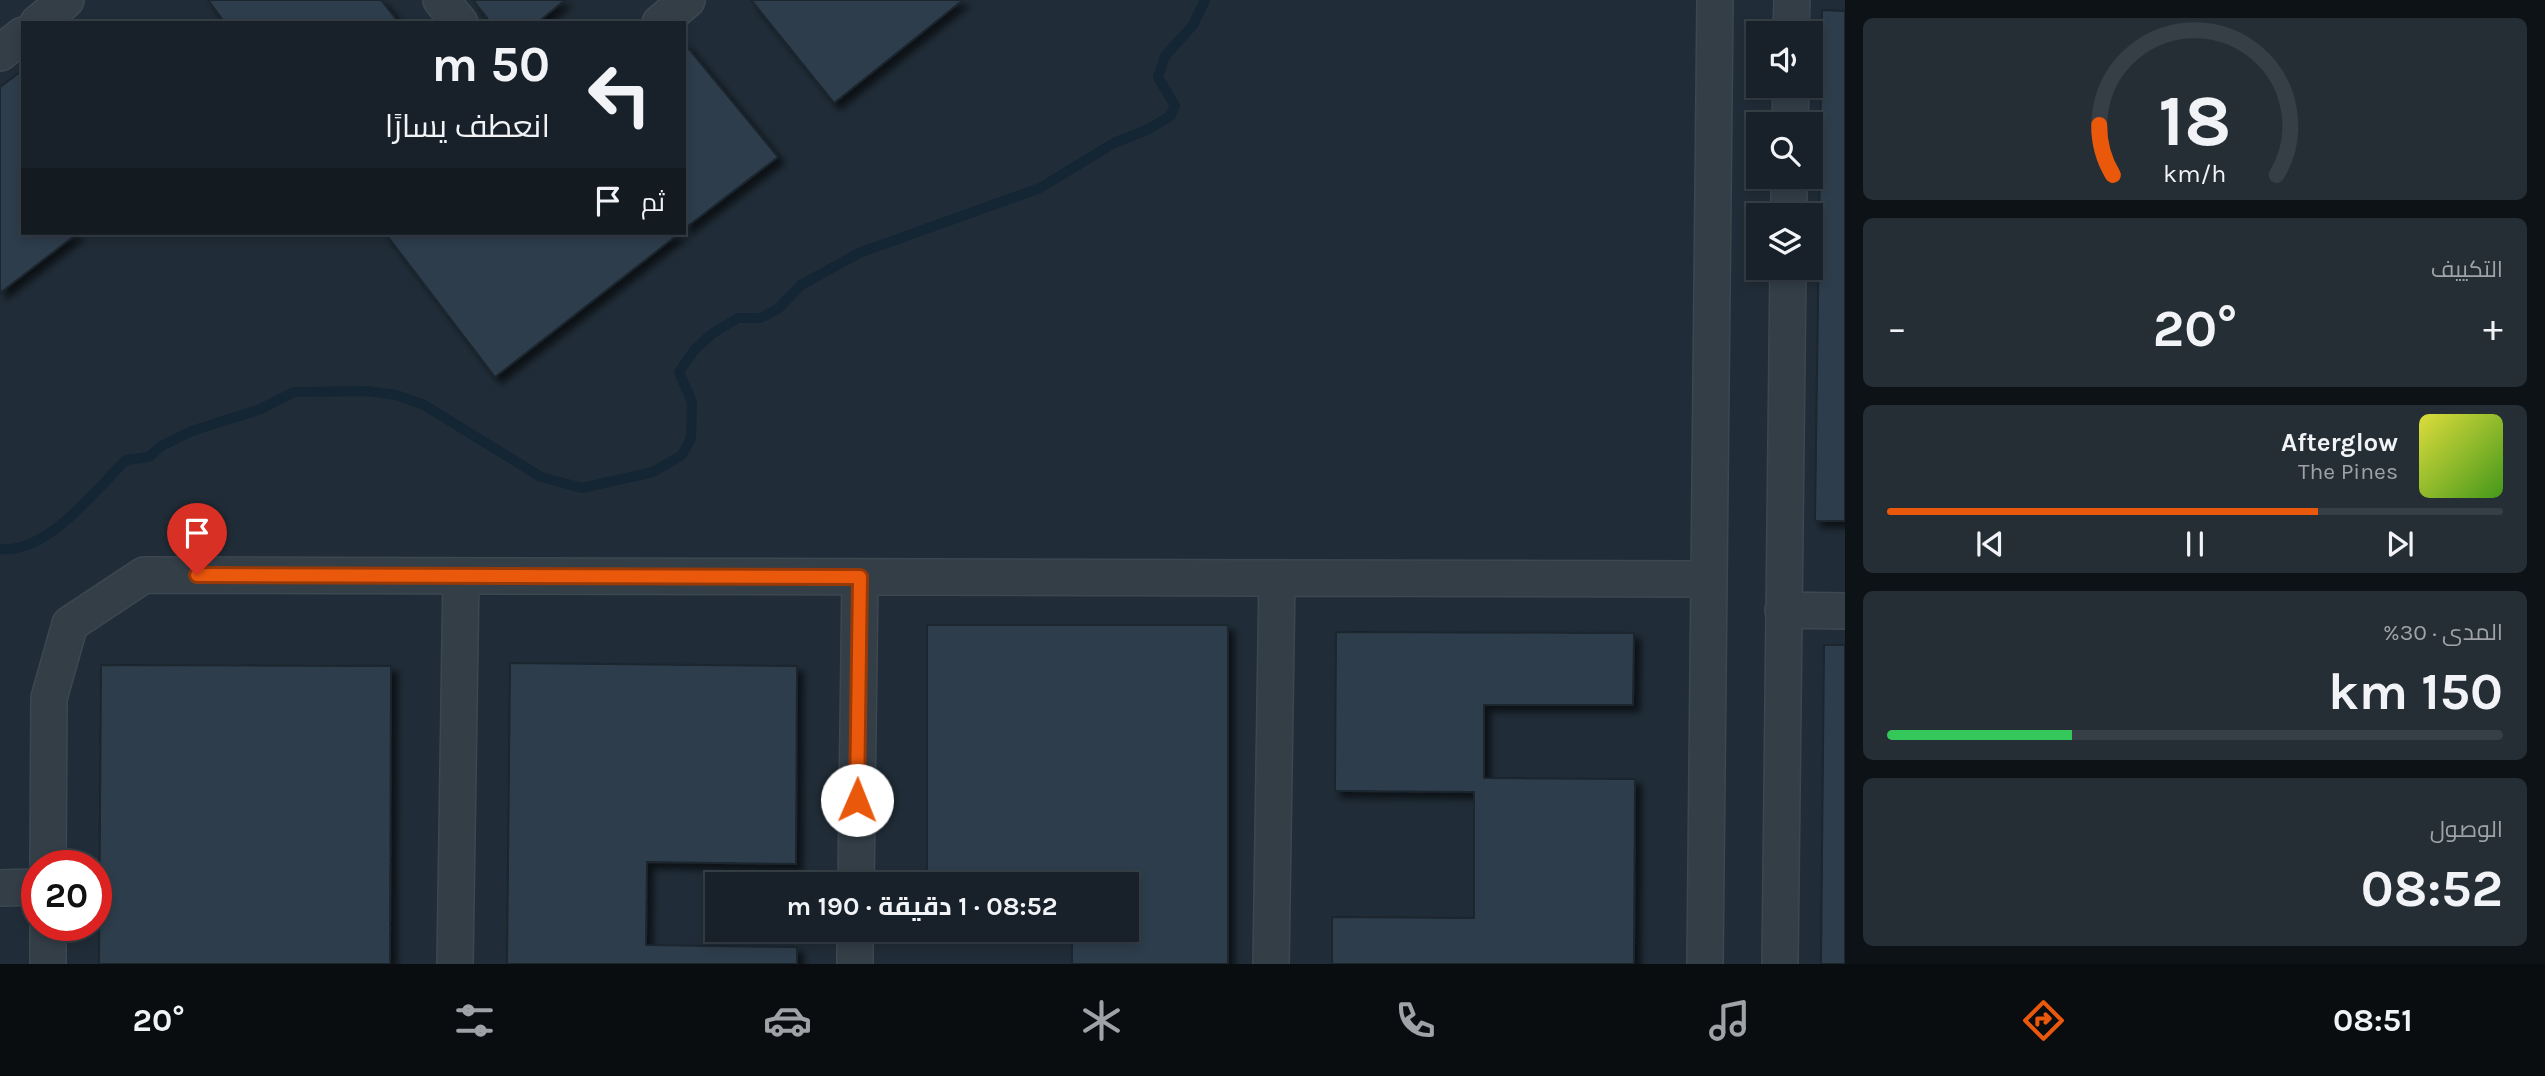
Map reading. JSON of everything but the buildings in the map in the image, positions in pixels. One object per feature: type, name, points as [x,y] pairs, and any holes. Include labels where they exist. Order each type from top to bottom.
[{"type":"street","points":[[40,21],[66,0]]},
{"type":"street","points":[[441,0],[458,21]]},
{"type":"street","points":[[662,21],[687,0]]},
{"type":"street","points":[[1705,964],[1715,0]]},
{"type":"street","points":[[1791,21],[1792,0]]},
{"type":"street","points":[[0,53],[21,37]]},
{"type":"street","points":[[1780,964],[1788,280]]},
{"type":"street","points":[[48,850],[49,698],[70,624],[144,575],[1708,579]]},
{"type":"street","points":[[455,964],[461,576]]},
{"type":"street","points":[[856,872],[860,577]]},
{"type":"street","points":[[1272,964],[1277,578]]},
{"type":"street","points":[[1783,610],[1845,611]]},
{"type":"street","points":[[0,888],[21,887]]},
{"type":"street","points":[[48,941],[48,964]]},
{"type":"street","points":[[855,942],[855,964]]},
{"type":"waterway","points":[[0,549],[18,548],[53,531],[86,502],[126,460],[149,457],[161,446],[192,431],[261,409],[294,392],[367,391],[396,395],[424,405],[541,477],[582,488],[653,472],[682,455],[691,438],[692,402],[679,372],[695,349],[713,333],[738,318],[760,318],[778,309],[801,285],[859,253],[1040,188],[1114,143],[1149,129],[1170,116],[1175,106],[1158,77],[1165,56],[1193,25],[1205,0]]},
{"type":"route","points":[[197,575],[860,577],[857,800]]}]
